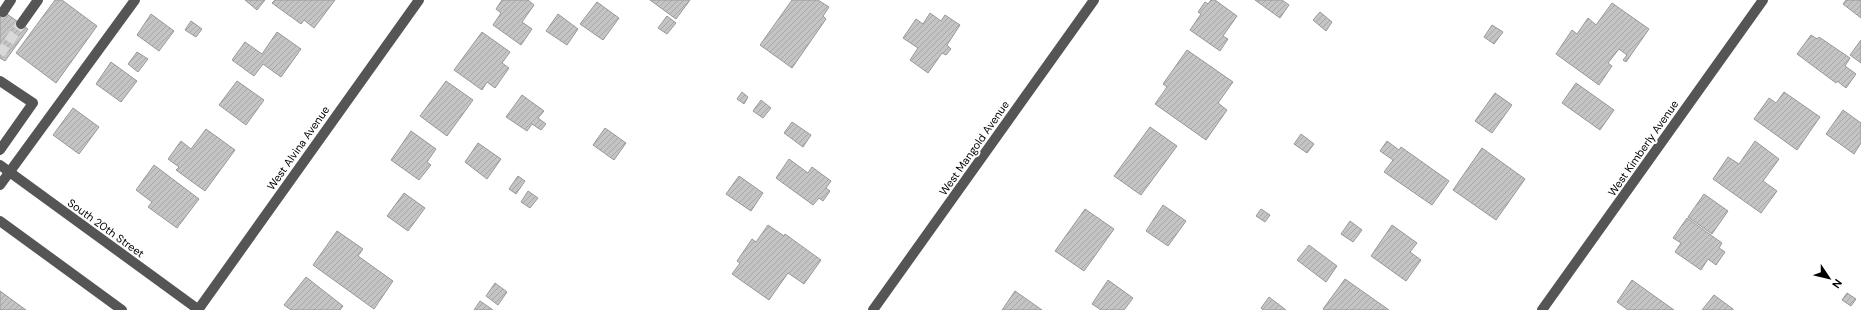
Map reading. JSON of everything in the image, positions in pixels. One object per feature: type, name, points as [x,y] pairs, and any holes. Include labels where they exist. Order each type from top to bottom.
[{"type":"street","points":[[3,12],[12,0]]},
{"type":"street","points":[[21,24],[38,0]]},
{"type":"street","points":[[0,185],[135,0]]},
{"type":"street","name":"West Alvina Avenue","points":[[198,310],[419,0]]},
{"type":"street","name":"West Mangold Avenue","points":[[873,310],[1094,0]]},
{"type":"street","name":"West Kimberly Avenue","points":[[1542,310],[1763,0]]},
{"type":"street","points":[[0,81],[33,103],[0,150]]},
{"type":"street","name":"South 20th Street","points":[[0,165],[198,310]]},
{"type":"street","points":[[0,221],[122,310]]},
{"type":"building","points":[[55,0],[62,0],[97,26],[56,83],[16,53]]},
{"type":"building","points":[[245,0],[265,0],[257,10]]},
{"type":"building","points":[[275,0],[335,0],[314,28],[304,20],[301,24],[272,3]]},
{"type":"building","points":[[502,0],[528,0],[534,5],[522,22],[532,29],[521,45],[493,25],[501,13],[496,9]]},
{"type":"building","points":[[650,0],[690,0],[676,19]]},
{"type":"building","points":[[792,0],[818,0],[829,7],[823,16],[826,19],[792,68],[760,45]]},
{"type":"building","points":[[1211,0],[1215,0],[1237,16],[1223,36],[1228,39],[1220,51],[1190,30],[1201,14],[1198,12],[1205,2],[1208,4]]},
{"type":"building","points":[[1255,0],[1282,0],[1289,5],[1280,18]]},
{"type":"building","points":[[1846,0],[1861,0],[1861,18],[1843,4]]},
{"type":"building","points":[[597,2],[619,18],[603,40],[580,24]]},
{"type":"building","points":[[1612,3],[1649,29],[1626,62],[1623,60],[1627,55],[1619,49],[1608,63],[1612,66],[1599,85],[1556,54],[1572,30],[1577,34],[1588,18],[1596,25]]},
{"type":"building","points":[[0,9],[28,29],[5,61],[0,58]]},
{"type":"building","points":[[1320,12],[1332,22],[1326,31],[1313,20]]},
{"type":"building","points":[[930,13],[941,21],[945,15],[960,25],[947,45],[951,49],[946,55],[942,53],[928,73],[910,60],[918,48],[903,38],[916,19],[923,24]]},
{"type":"building","points":[[151,14],[174,31],[159,51],[137,35]]},
{"type":"building","points":[[558,14],[578,29],[567,45],[546,31]]},
{"type":"building","points":[[667,16],[676,23],[667,34],[658,28]]},
{"type":"building","points":[[191,21],[202,29],[196,37],[185,30]]},
{"type":"building","points":[[1492,25],[1503,32],[1494,44],[1484,37]]},
{"type":"building","points":[[277,32],[301,49],[281,77],[263,64],[254,76],[232,60],[245,42],[262,54]]},
{"type":"building","points":[[482,32],[510,52],[502,63],[509,68],[495,88],[487,82],[482,90],[454,70]]},
{"type":"building","points":[[1811,35],[1817,39],[1819,37],[1850,58],[1845,66],[1856,74],[1846,88],[1837,81],[1836,83],[1797,54]]},
{"type":"building","points":[[1861,40],[1861,63],[1850,55]]},
{"type":"building","points":[[1187,50],[1233,82],[1218,103],[1227,110],[1206,140],[1155,104],[1167,87],[1163,84]]},
{"type":"building","points":[[137,52],[148,59],[138,72],[128,64]]},
{"type":"building","points":[[111,62],[137,81],[121,102],[96,84]]},
{"type":"building","points":[[237,81],[264,100],[246,125],[219,105]]},
{"type":"building","points":[[446,81],[473,100],[447,136],[420,116]]},
{"type":"building","points":[[1576,83],[1614,110],[1600,130],[1562,103]]},
{"type":"building","points":[[742,92],[748,97],[744,104],[737,99]]},
{"type":"building","points":[[1784,92],[1820,117],[1797,150],[1754,119],[1769,98],[1776,103]]},
{"type":"building","points":[[1495,93],[1512,105],[1492,133],[1475,121]]},
{"type":"building","points":[[522,95],[544,111],[538,118],[546,124],[541,130],[532,124],[527,131],[506,117]]},
{"type":"building","points":[[761,100],[771,108],[763,118],[753,111]]},
{"type":"building","points":[[73,108],[99,127],[79,154],[53,135]]},
{"type":"building","points":[[1843,110],[1861,123],[1861,143],[1854,154],[1826,134]]},
{"type":"building","points":[[792,122],[811,135],[803,147],[784,133]]},
{"type":"building","points":[[1150,127],[1177,146],[1141,195],[1114,176]]},
{"type":"building","points":[[605,128],[626,143],[614,160],[593,145]]},
{"type":"building","points":[[206,129],[235,150],[205,191],[176,170],[179,167],[168,159],[181,141],[191,149]]},
{"type":"building","points":[[411,131],[436,149],[427,162],[431,165],[419,180],[391,160]]},
{"type":"building","points":[[1301,134],[1314,144],[1307,153],[1294,144]]},
{"type":"building","points":[[1387,141],[1399,150],[1401,147],[1449,181],[1432,205],[1384,172],[1393,160],[1380,151]]},
{"type":"building","points":[[1755,141],[1779,159],[1763,181],[1777,191],[1761,213],[1713,179],[1728,157],[1739,164]]},
{"type":"building","points":[[478,143],[501,159],[487,179],[465,162]]},
{"type":"building","points":[[1482,148],[1525,179],[1496,220],[1453,190]]},
{"type":"building","points":[[789,159],[808,173],[812,167],[831,181],[826,188],[830,191],[823,201],[819,198],[813,205],[776,178]]},
{"type":"building","points":[[154,165],[199,199],[177,228],[148,207],[152,202],[136,190]]},
{"type":"building","points":[[518,176],[525,181],[516,194],[509,189]]},
{"type":"building","points":[[739,176],[763,193],[751,211],[726,194]]},
{"type":"building","points":[[528,191],[538,198],[530,208],[521,202]]},
{"type":"building","points":[[404,193],[425,208],[408,231],[387,216]]},
{"type":"building","points":[[1704,194],[1728,211],[1712,234],[1688,217]]},
{"type":"building","points":[[1163,205],[1186,221],[1168,246],[1146,231]]},
{"type":"building","points":[[1085,209],[1114,229],[1084,271],[1055,251]]},
{"type":"building","points":[[1261,209],[1270,215],[1265,222],[1256,216]]},
{"type":"building","points":[[1687,218],[1722,243],[1719,248],[1725,252],[1716,265],[1708,259],[1701,270],[1675,252],[1681,243],[1673,238]]},
{"type":"building","points":[[1350,221],[1362,230],[1353,242],[1341,234]]},
{"type":"building","points":[[768,225],[784,236],[785,234],[821,260],[804,284],[788,273],[769,300],[732,274],[740,263],[737,261],[752,239],[756,242]]},
{"type":"building","points":[[1392,225],[1417,243],[1410,252],[1421,260],[1406,281],[1371,256]]},
{"type":"building","points":[[337,231],[363,249],[358,256],[393,281],[374,309],[313,265]]},
{"type":"building","points":[[1309,245],[1337,266],[1326,282],[1297,260]]},
{"type":"building","points":[[306,277],[343,306],[340,310],[291,310],[284,305]]},
{"type":"building","points":[[1345,279],[1389,310],[1323,309]]},
{"type":"building","points":[[1108,280],[1133,298],[1124,310],[1101,310],[1092,304]]},
{"type":"building","points":[[1632,280],[1674,310],[1628,310],[1617,302]]},
{"type":"building","points":[[495,283],[507,292],[498,305],[486,296]]},
{"type":"building","points":[[0,291],[26,310],[0,310]]},
{"type":"building","points":[[1015,291],[1042,310],[1002,310]]},
{"type":"building","points":[[1847,293],[1856,299],[1851,306],[1842,300]]},
{"type":"building","points":[[1714,295],[1733,309],[1733,310],[1702,310]]},
{"type":"building","points":[[1269,297],[1286,310],[1263,310],[1261,308]]},
{"type":"building","points":[[480,301],[493,310],[474,310]]},
{"type":"tunnel","points":[[0,54],[21,24]]}]
